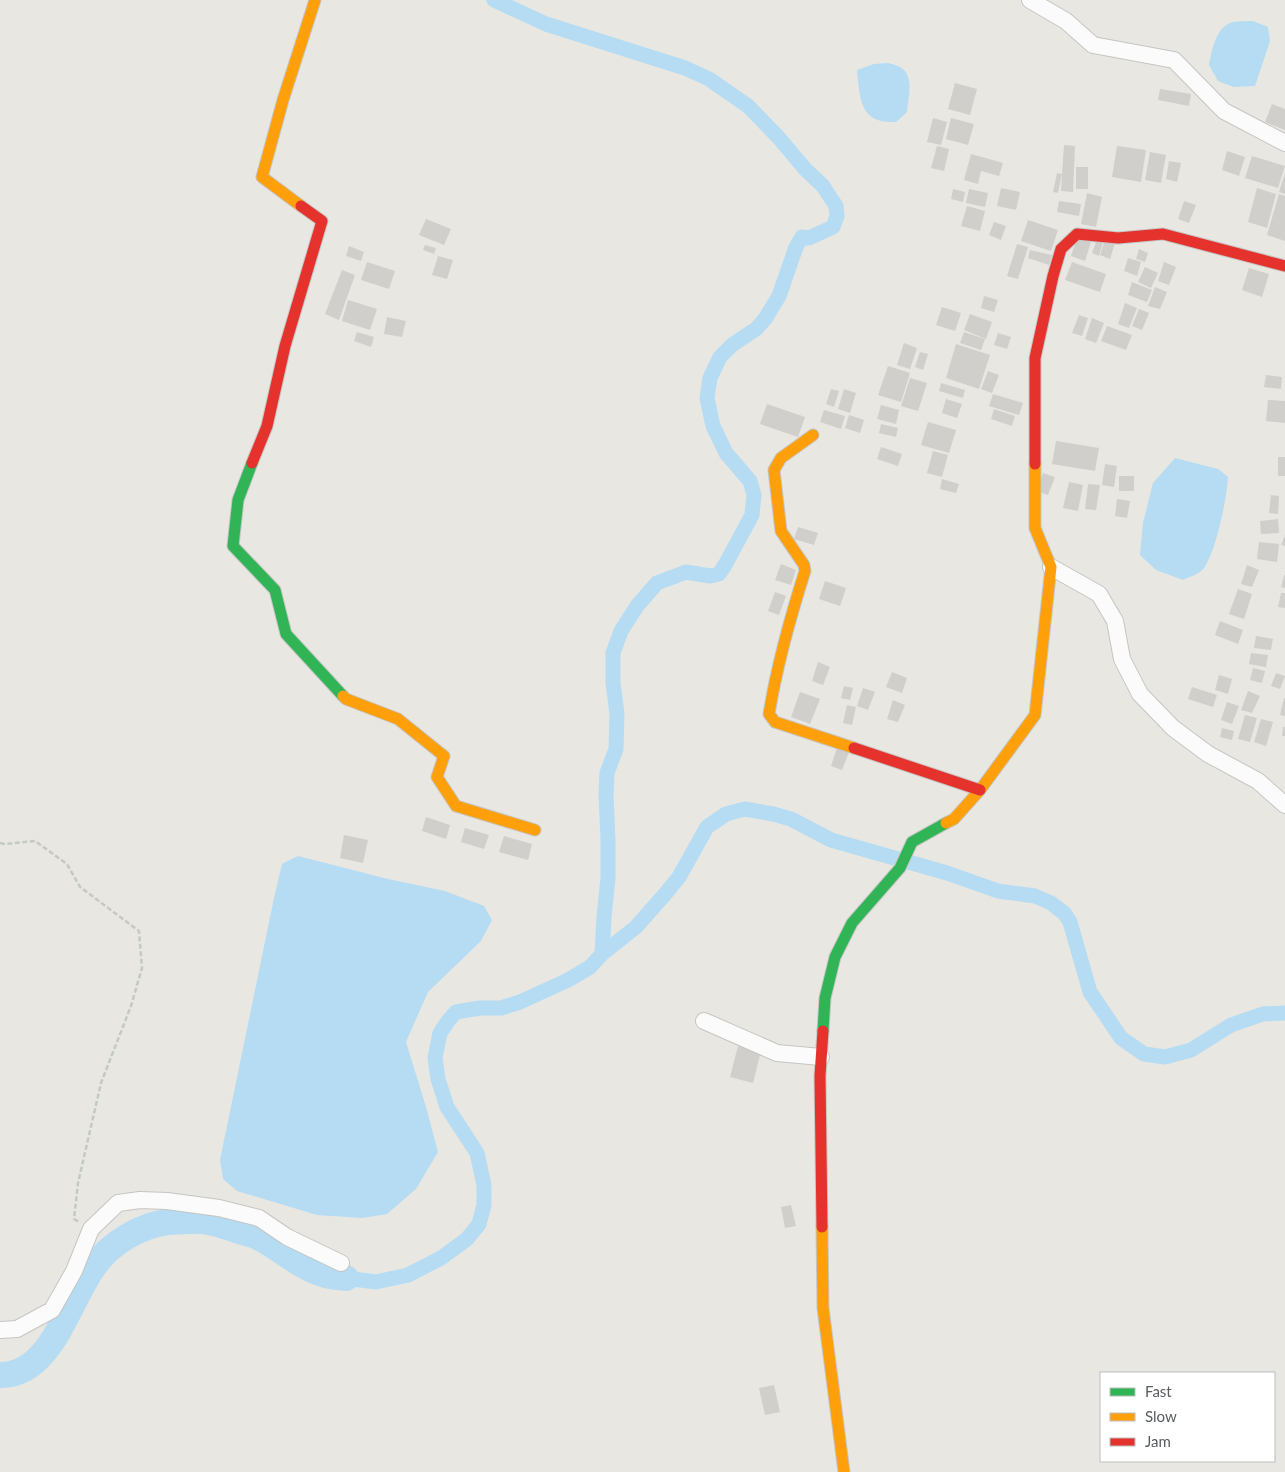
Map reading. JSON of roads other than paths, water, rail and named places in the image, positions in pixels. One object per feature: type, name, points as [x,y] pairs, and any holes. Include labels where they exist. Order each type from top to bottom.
[{"type":"street","points":[[316,0],[283,100],[262,177],[322,221],[285,346],[267,426],[238,500],[233,546],[275,590],[286,634],[346,699],[398,718],[444,756],[437,777],[456,806],[535,830]]},
{"type":"street","points":[[1030,0],[1066,21],[1093,45],[1174,60],[1224,111],[1285,143]]},
{"type":"street","points":[[844,1472],[823,1308],[820,1134],[821,1057],[825,998],[835,957],[852,923],[900,868],[912,842],[954,819],[980,790],[1035,715],[1051,567],[1035,528],[1035,358],[1053,276],[1061,249],[1077,234],[1118,238],[1163,234],[1285,266]]},
{"type":"street","points":[[813,435],[781,458],[774,470],[781,531],[804,565],[804,572],[775,676],[769,714],[775,722],[980,790]]},
{"type":"street","points":[[1051,567],[1099,594],[1115,621],[1122,659],[1140,694],[1173,728],[1208,754],[1258,782],[1285,805]]},
{"type":"street","points":[[704,1021],[777,1053],[821,1057]]},
{"type":"street","points":[[0,1330],[17,1329],[52,1310],[74,1272],[90,1229],[118,1203],[140,1200],[167,1201],[219,1208],[259,1218],[287,1237],[341,1263]]},
{"type":"water","points":[[1253,21],[1268,27],[1270,41],[1255,86],[1234,87],[1218,81],[1209,65],[1213,46],[1219,33],[1227,24]]},
{"type":"water","points":[[888,63],[899,66],[905,71],[908,75],[910,87],[907,112],[896,122],[884,122],[875,119],[869,114],[864,108],[859,91],[857,70],[874,64]]},
{"type":"water","points":[[1175,458],[1218,469],[1228,477],[1226,498],[1213,550],[1200,572],[1183,580],[1156,570],[1140,555],[1143,523],[1153,483]]},
{"type":"water","points":[[298,856],[388,879],[445,891],[484,906],[492,920],[481,941],[428,992],[406,1042],[438,1152],[416,1189],[387,1214],[362,1218],[317,1215],[237,1191],[223,1179],[220,1160],[274,898],[282,864]]},
{"type":"waterway","points":[[494,0],[546,24],[685,68],[709,79],[748,106],[779,138],[805,169],[823,186],[836,206],[837,216],[833,227],[809,238],[802,237],[796,247],[779,296],[765,319],[756,329],[732,345],[720,357],[710,378],[707,398],[713,426],[726,453],[750,481],[754,495],[752,515],[719,574],[710,576],[686,572],[657,583],[637,606],[621,631],[613,653],[613,683],[617,714],[616,749],[607,773],[608,878],[602,954]]},
{"type":"waterway","points":[[346,1278],[376,1282],[408,1275],[441,1258],[467,1239],[479,1224],[484,1205],[484,1185],[477,1153],[447,1107],[438,1079],[435,1058],[440,1033],[448,1021],[456,1012],[480,1008],[501,1008],[520,1002],[568,980],[590,967],[602,954],[636,927],[679,877],[707,827],[726,814],[745,809],[773,814],[791,819],[831,840],[947,873],[998,891],[1035,896],[1051,903],[1064,913],[1070,922],[1090,992],[1121,1038],[1144,1054],[1165,1057],[1191,1050],[1231,1025],[1263,1014],[1285,1013]]},
{"type":"waterway","points":[[0,1375],[18,1372],[33,1363],[46,1350],[95,1265],[109,1249],[127,1236],[147,1227],[168,1222],[199,1221],[221,1225],[258,1237],[315,1271],[329,1276],[346,1278]]}]
